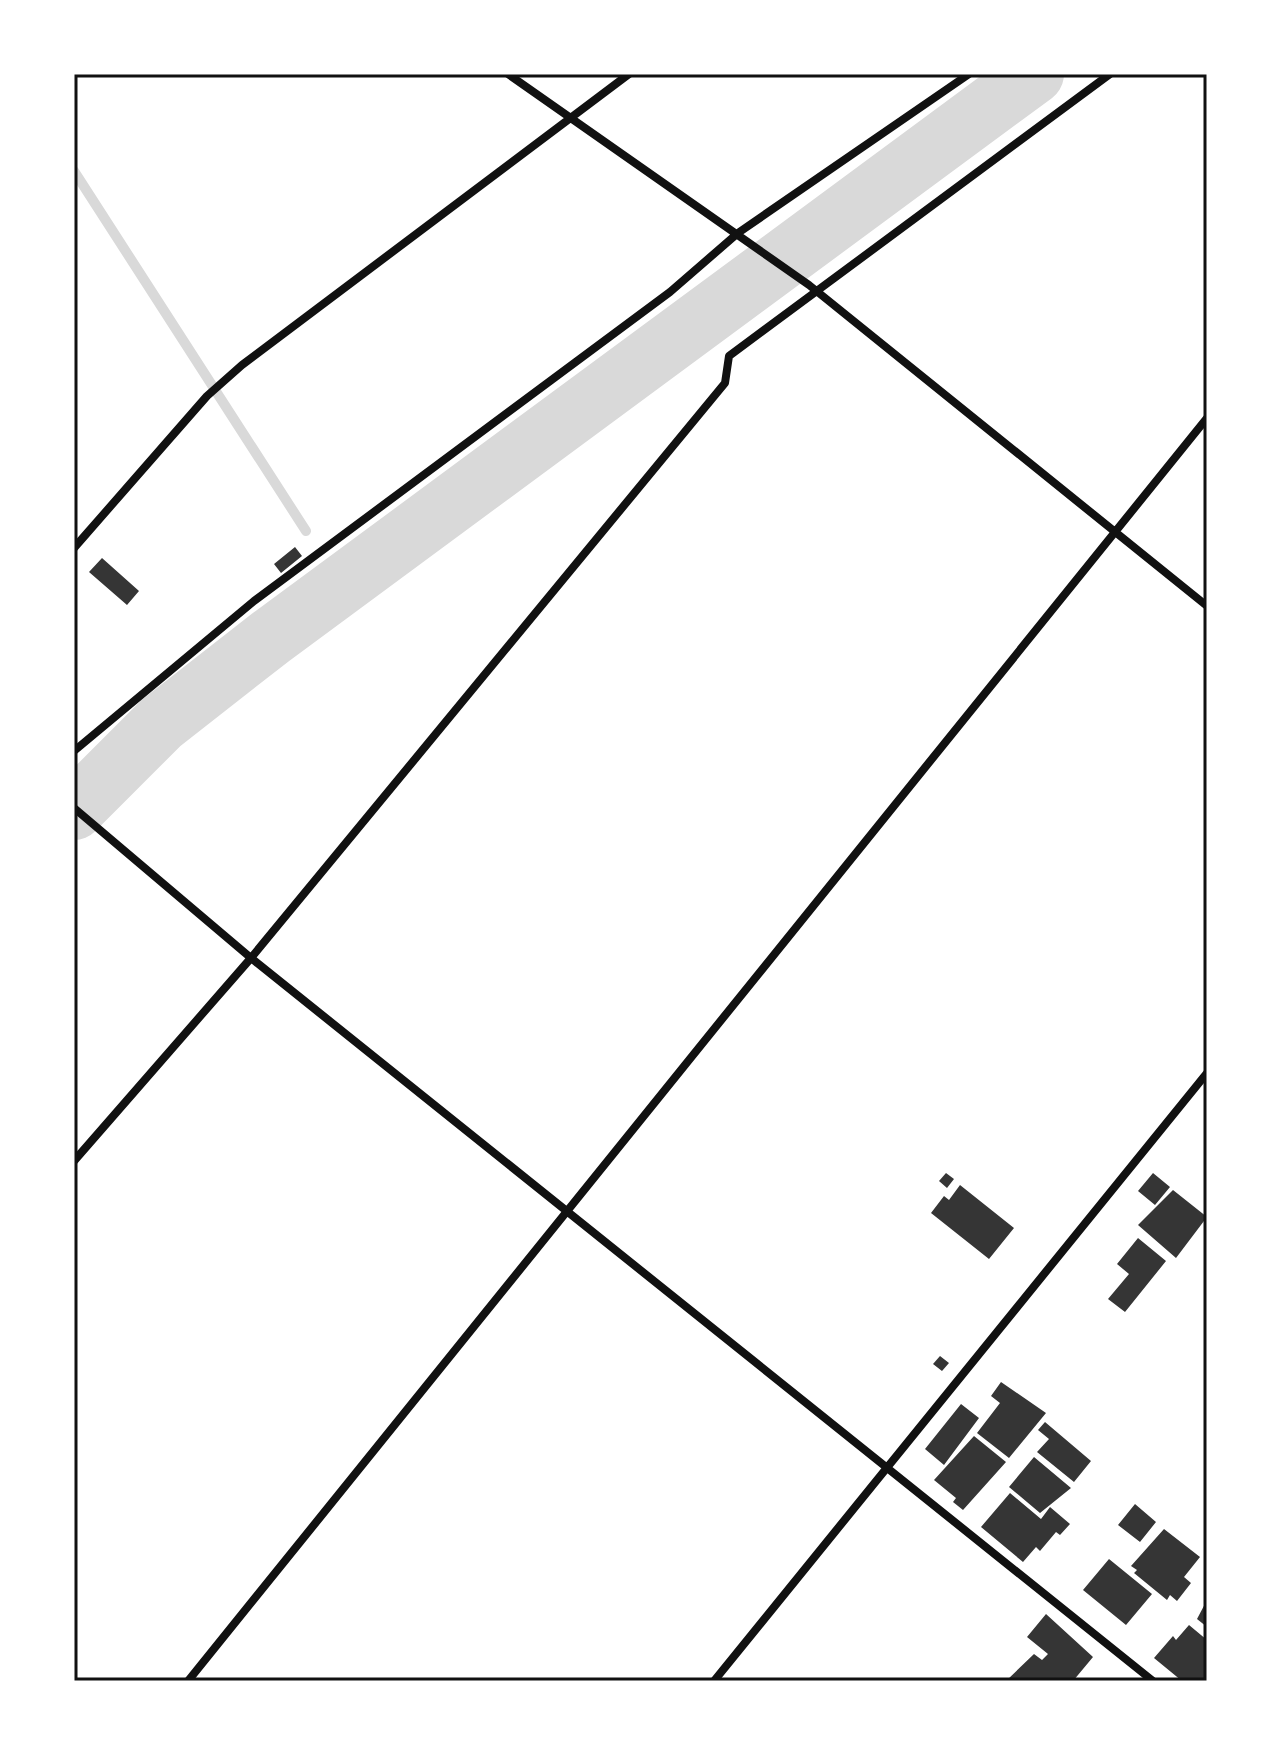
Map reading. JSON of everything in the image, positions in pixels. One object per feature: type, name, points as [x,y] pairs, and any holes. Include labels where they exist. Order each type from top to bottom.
[{"type":"street","points":[[508,74],[749,240],[809,285],[1207,606]]},
{"type":"street","points":[[74,548],[207,396],[242,365],[629,74]]},
{"type":"street","points":[[74,751],[254,601],[670,292],[738,233],[969,74]]},
{"type":"street","points":[[74,1161],[251,958],[725,383],[729,356],[1110,74]]},
{"type":"street","points":[[188,1681],[1207,418]]},
{"type":"street","points":[[74,808],[251,958],[1153,1681]]},
{"type":"street","points":[[714,1681],[1207,1073]]},
{"type":"building","points":[[295,547],[302,556],[281,573],[274,564]]},
{"type":"building","points":[[102,558],[139,591],[127,605],[89,572]]},
{"type":"building","points":[[946,1173],[954,1179],[947,1188],[939,1181]]},
{"type":"building","points":[[1153,1173],[1170,1187],[1155,1205],[1138,1191]]},
{"type":"building","points":[[960,1185],[1014,1228],[989,1259],[931,1213],[944,1196],[949,1200]]},
{"type":"building","points":[[1173,1190],[1207,1217],[1176,1258],[1138,1225]]},
{"type":"building","points":[[1138,1238],[1166,1261],[1125,1312],[1108,1299],[1129,1274],[1117,1264]]},
{"type":"building","points":[[940,1356],[949,1363],[942,1371],[933,1364]]},
{"type":"building","points":[[1001,1382],[1046,1413],[1009,1458],[977,1433],[1000,1403],[991,1396]]},
{"type":"building","points":[[961,1404],[979,1418],[944,1465],[925,1449]]},
{"type":"building","points":[[1045,1422],[1091,1461],[1074,1482],[1037,1452],[1049,1439],[1038,1430]]},
{"type":"building","points":[[974,1436],[1006,1462],[963,1510],[953,1502],[956,1498],[934,1480]]},
{"type":"building","points":[[1034,1457],[1071,1488],[1040,1513],[1009,1487]]},
{"type":"building","points":[[1010,1493],[1041,1519],[1050,1507],[1070,1524],[1060,1535],[1056,1532],[1040,1551],[1036,1547],[1023,1562],[981,1527]]},
{"type":"building","points":[[1135,1504],[1156,1522],[1140,1542],[1118,1525]]},
{"type":"building","points":[[1164,1529],[1200,1557],[1184,1577],[1191,1583],[1177,1601],[1170,1595],[1167,1600],[1134,1573],[1137,1570],[1131,1566]]},
{"type":"building","points":[[1109,1559],[1152,1594],[1126,1625],[1083,1590]]},
{"type":"building","points":[[1207,1600],[1207,1627],[1197,1619]]},
{"type":"building","points":[[1046,1614],[1093,1657],[1073,1681],[1006,1681],[1034,1654],[1042,1660],[1048,1654],[1027,1637]]},
{"type":"building","points":[[1189,1625],[1207,1640],[1207,1681],[1182,1681],[1154,1658],[1173,1636],[1176,1640]]},
{"type":"waterway","points":[[74,810],[161,723],[271,637],[1034,74]]},
{"type":"waterway","points":[[74,171],[306,531]]}]
